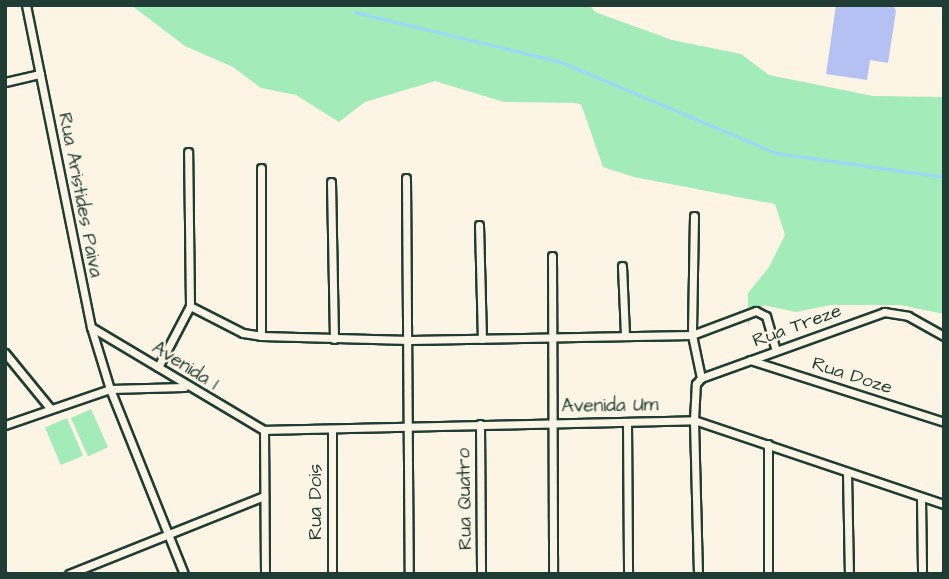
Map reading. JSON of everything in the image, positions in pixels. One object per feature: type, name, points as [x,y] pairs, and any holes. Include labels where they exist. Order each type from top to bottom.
[{"type":"street","name":"Rua Aristides Paiva","points":[[26,5],[91,327],[110,388],[184,574]]},
{"type":"street","points":[[5,82],[40,74]]},
{"type":"street","points":[[158,367],[190,306],[188,152]]},
{"type":"street","points":[[261,168],[261,336]]},
{"type":"street","points":[[406,178],[410,340],[406,425],[409,574]]},
{"type":"street","points":[[331,182],[334,339]]},
{"type":"street","points":[[694,216],[692,335],[701,378],[694,420],[698,574]]},
{"type":"street","points":[[479,225],[482,339]]},
{"type":"street","points":[[552,256],[553,574]]},
{"type":"street","points":[[622,266],[625,336]]},
{"type":"street","points":[[190,306],[243,333],[261,336],[410,340],[692,335],[756,311],[766,316],[775,348]]},
{"type":"street","name":"Rua Treze","points":[[701,378],[775,348],[884,312],[908,316],[944,337]]},
{"type":"street","name":"Avenida 1","points":[[91,327],[158,367],[185,387],[264,430]]},
{"type":"street","points":[[5,354],[50,408]]},
{"type":"street","name":"Rua Doze","points":[[750,360],[944,422]]},
{"type":"street","points":[[5,425],[110,388],[185,387]]},
{"type":"street","name":"Avenida Um","points":[[264,430],[694,420],[944,504]]},
{"type":"street","points":[[627,422],[628,574]]},
{"type":"street","name":"Rua Quatro","points":[[480,424],[481,574]]},
{"type":"street","points":[[264,430],[265,574]]},
{"type":"street","name":"Rua Dois","points":[[332,430],[332,574]]},
{"type":"street","points":[[768,444],[768,574]]},
{"type":"street","points":[[847,472],[849,574]]},
{"type":"street","points":[[69,574],[264,496]]},
{"type":"street","points":[[921,498],[922,574]]},
{"type":"green space","points":[[131,5],[590,5],[595,12],[672,40],[741,54],[769,75],[873,96],[944,97],[944,314],[900,305],[831,305],[796,312],[763,305],[748,324],[748,293],[769,267],[785,235],[775,204],[634,177],[603,167],[581,104],[504,102],[435,81],[365,102],[339,122],[296,95],[261,88],[233,67],[185,46]]},
{"type":"green space","points":[[91,409],[108,447],[88,456],[71,418]]},
{"type":"green space","points":[[67,418],[83,456],[61,465],[45,427]]},
{"type":"building","points":[[836,5],[893,5],[896,11],[888,63],[870,60],[867,80],[826,74]]},
{"type":"waterway","points":[[355,12],[561,62],[776,153],[944,177]]}]
